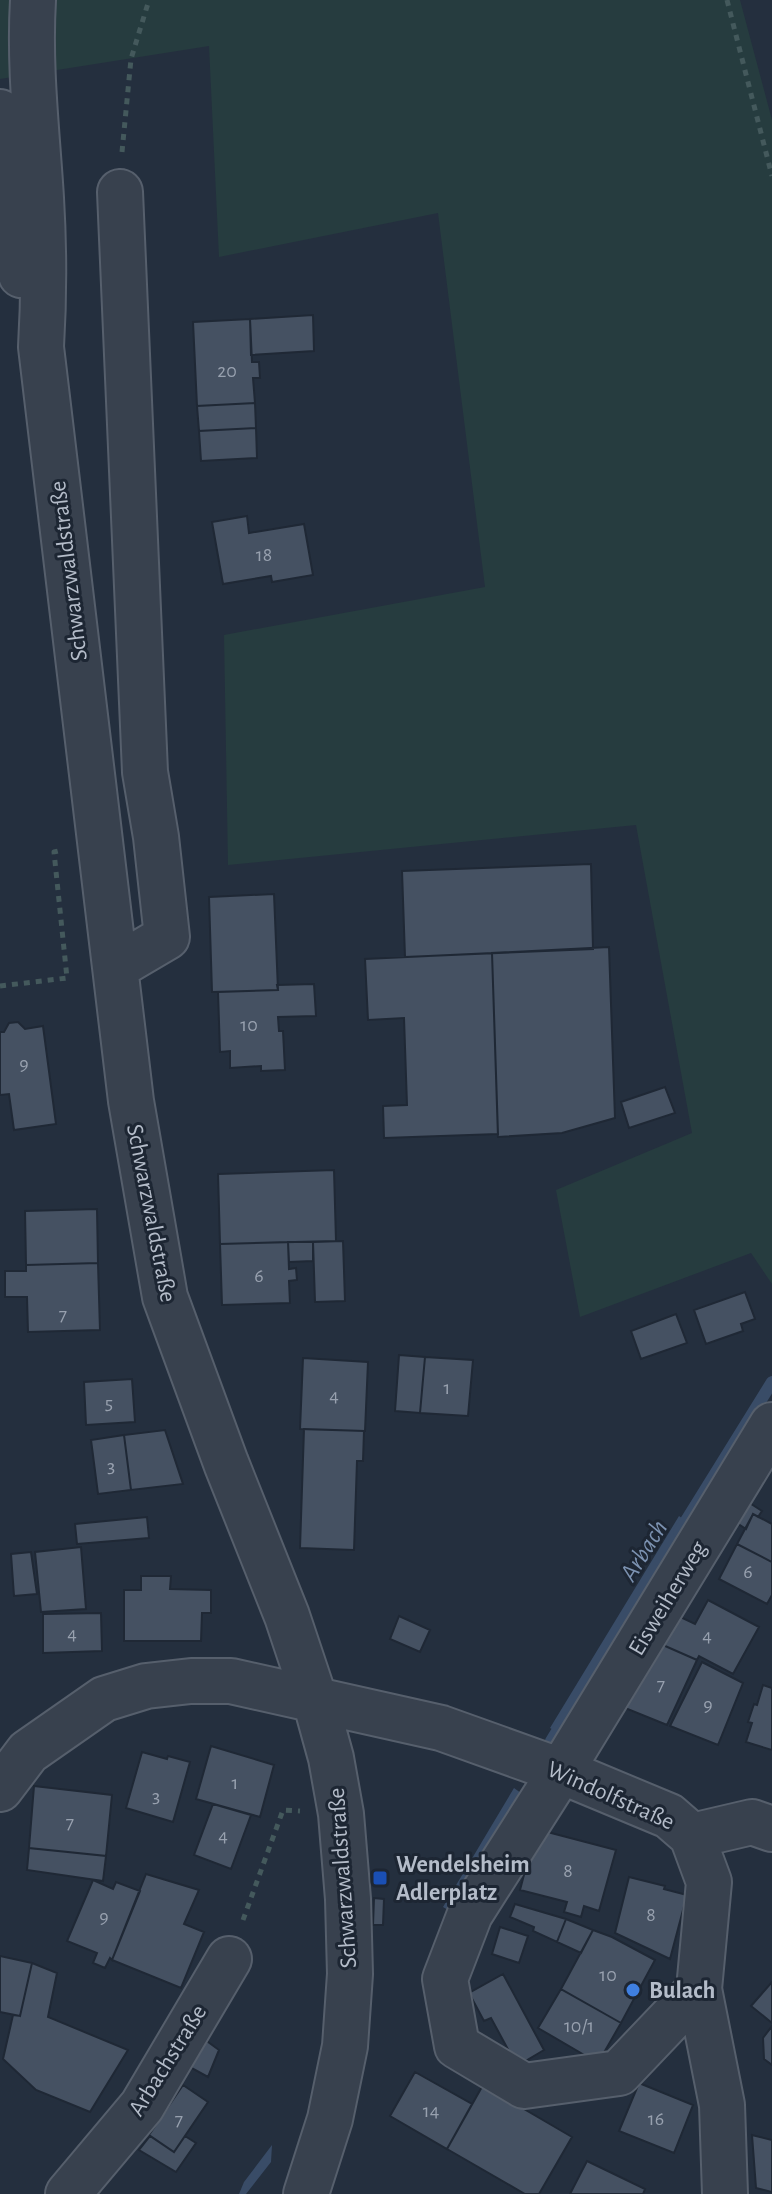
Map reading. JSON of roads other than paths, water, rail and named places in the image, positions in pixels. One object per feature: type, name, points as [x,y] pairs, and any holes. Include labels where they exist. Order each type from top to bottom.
[{"type":"street","name":"Schwarzwaldstraße","points":[[33,0],[32,70],[43,257],[41,347],[131,1101],[165,1297],[287,1616],[331,1758],[341,1814],[350,1974],[345,2046],[330,2119],[306,2194]]},
{"type":"street","name":"Schwarzwaldstraße","points":[[0,112],[18,259],[41,347]]},
{"type":"street","points":[[116,967],[167,937],[145,772],[120,192]]},
{"type":"street","name":"Eisweiherweg","points":[[699,1989],[619,2073],[524,2086],[457,2046],[445,1979],[470,1914],[772,1425]]},
{"type":"street","name":"Windolfstraße","points":[[0,1789],[28,1752],[104,1699],[146,1686],[231,1681],[441,1728],[561,1771],[669,1816],[692,1836],[709,1882],[699,1989],[722,2105],[725,2194]]},
{"type":"street","points":[[692,1836],[752,1822],[772,1829]]},
{"type":"street","name":"Arbachstraße","points":[[68,2194],[142,2106],[229,1959]]},
{"type":"water","points":[[679,1516],[690,1524],[562,1735],[550,1728]]},
{"type":"water","points":[[514,1788],[525,1796],[455,1914],[443,1907]]},
{"type":"water","points":[[272,2145],[271,2162],[246,2194],[239,2194],[244,2182]]},
{"type":"waterway","name":"Arbach","points":[[679,1532],[772,1382]]},
{"type":"waterway","name":"Arbach","points":[[551,1741],[565,1718]]},
{"type":"place","name":"Wendelsheim Adlerplatz","points":[[380,1878]]},
{"type":"place","name":"Bulach","points":[[633,1990]]}]
